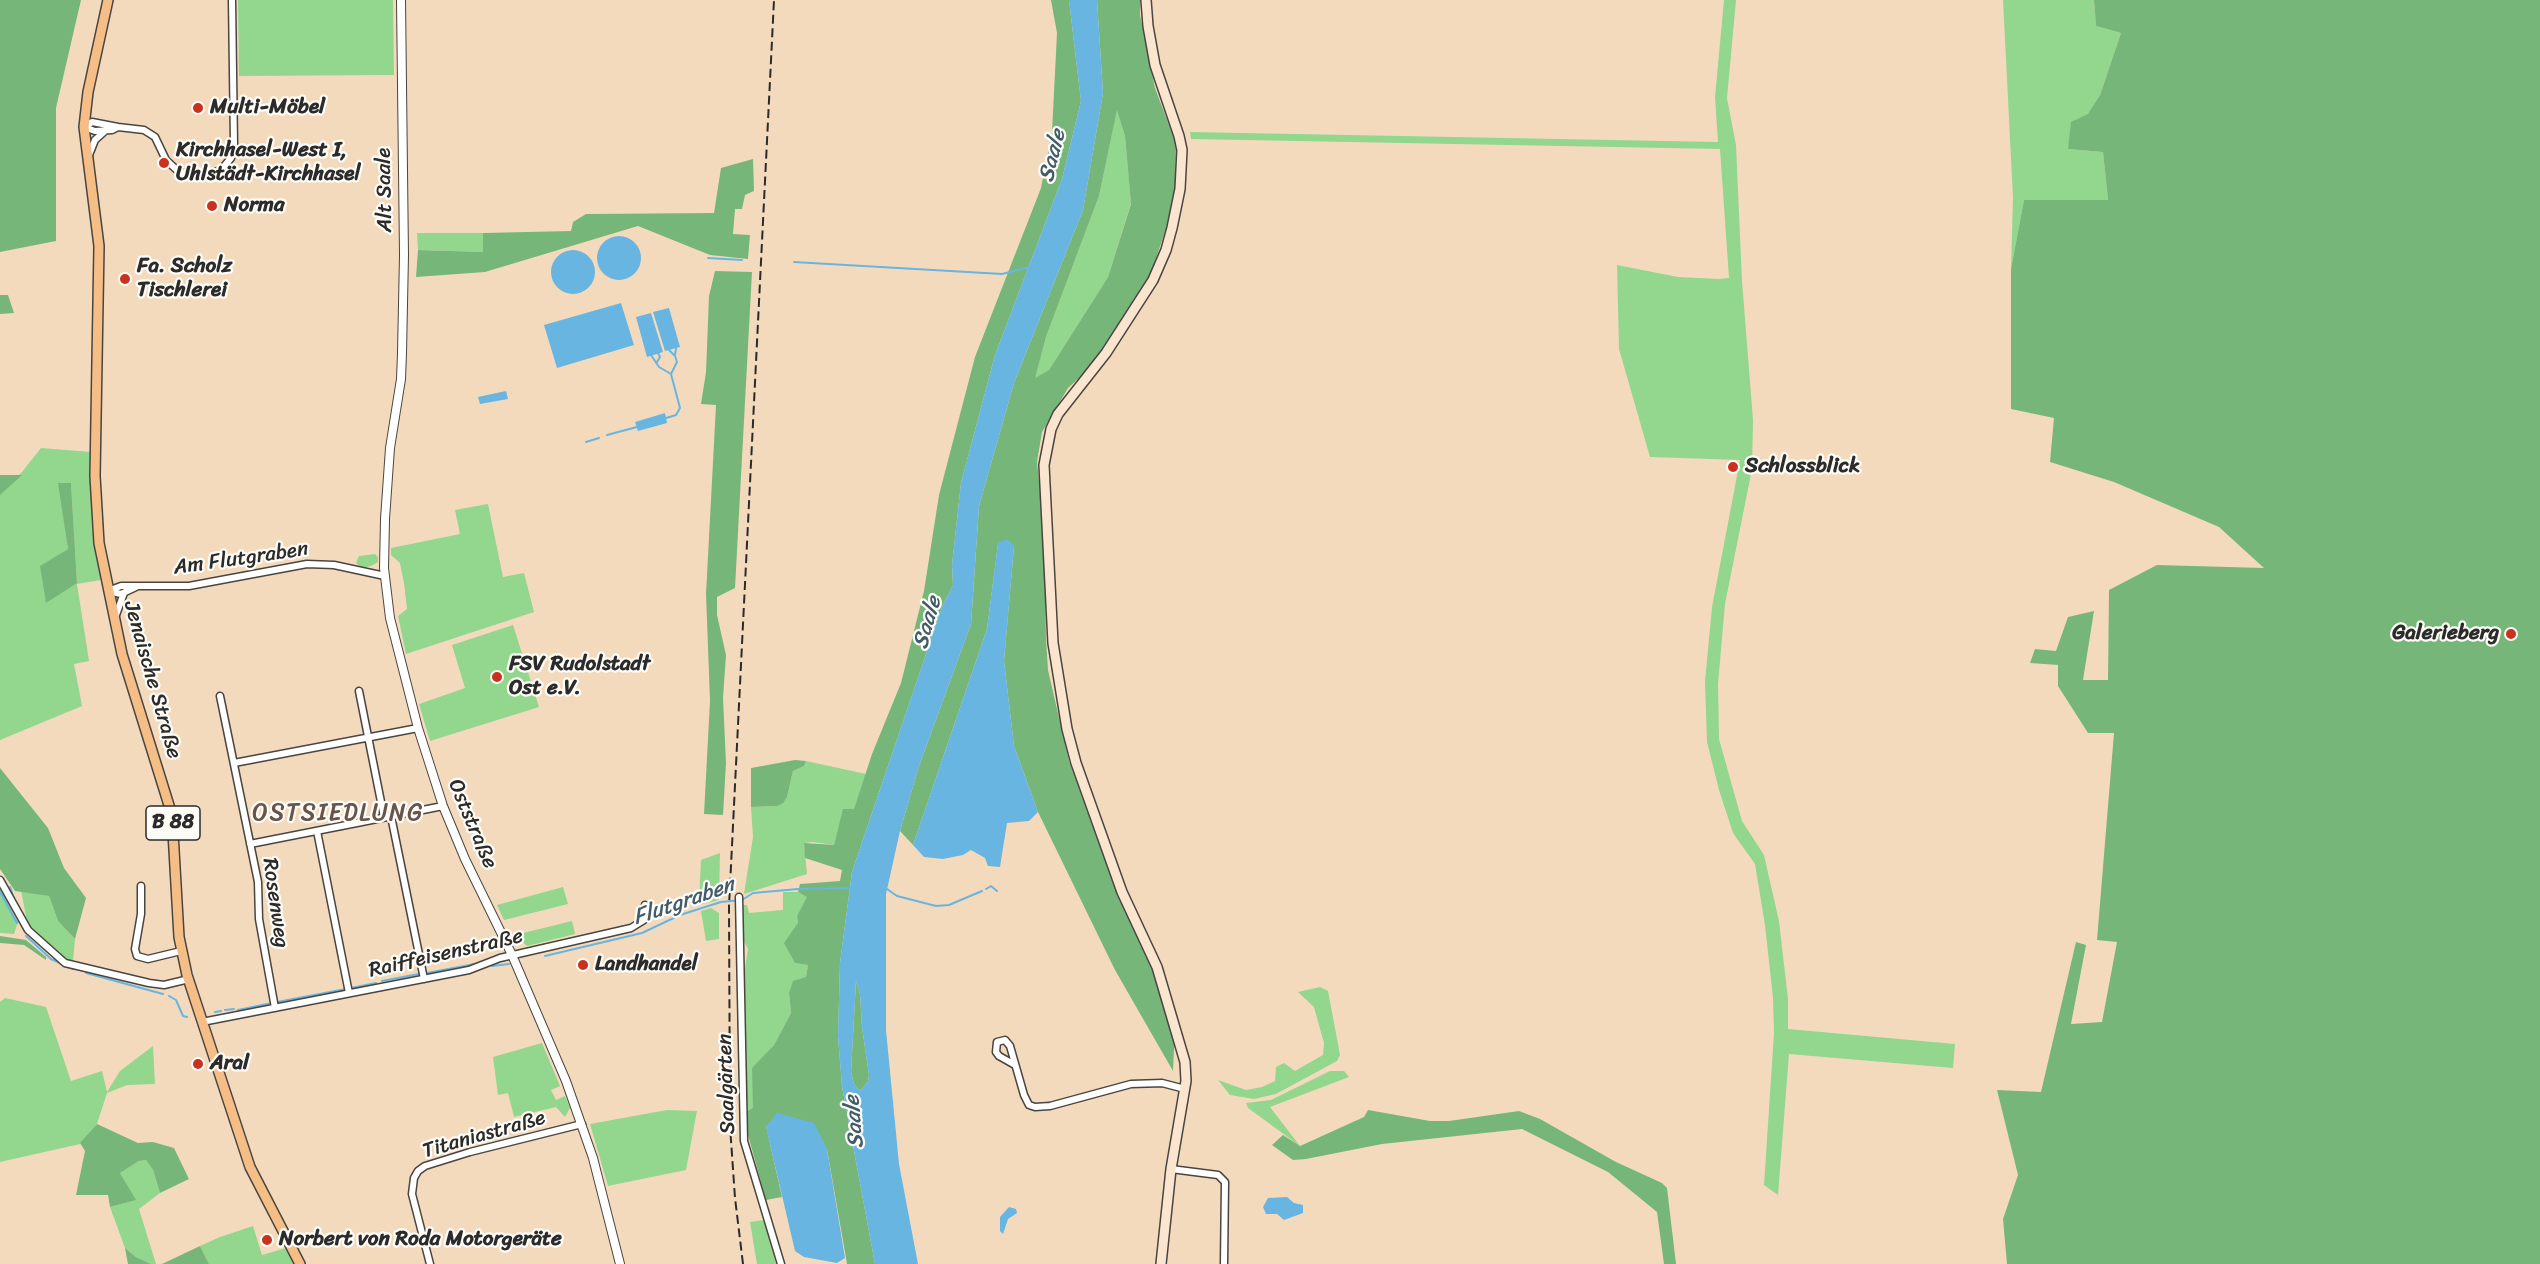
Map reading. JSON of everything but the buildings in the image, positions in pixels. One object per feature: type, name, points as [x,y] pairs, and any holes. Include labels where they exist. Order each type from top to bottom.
[{"type":"main road","name":"B 88","points":[[87,160],[84,127],[88,92],[108,0]]},
{"type":"main road","points":[[1146,0],[1155,65],[1182,150],[1180,189],[1172,228],[1166,250],[1153,280],[1106,352],[1058,414],[1051,429],[1044,465],[1053,643],[1067,729],[1076,764],[1122,892],[1157,967],[1185,1062],[1185,1089],[1171,1169],[1161,1264]]},
{"type":"main road","name":"Jenaische Straße","points":[[87,160],[99,246],[96,522],[108,591],[114,622],[172,815],[181,951],[250,1167],[300,1264]]},
{"type":"street","points":[[84,127],[92,122],[150,132],[155,137],[166,160],[179,172],[206,175],[221,170],[228,163],[234,144],[232,0]]},
{"type":"street","name":"Alt Saale","points":[[401,0],[404,255],[401,379]]},
{"type":"street","points":[[84,127],[105,131],[118,127]]},
{"type":"street","points":[[87,160],[96,140],[105,131]]},
{"type":"street","name":"Oststraße","points":[[401,379],[387,478],[385,576],[394,639],[418,728],[443,806],[465,859],[512,955],[582,1124],[620,1264]]},
{"type":"street","name":"Am Flutgraben","points":[[108,591],[115,587],[189,585],[307,564],[334,565],[385,576]]},
{"type":"street","name":"Am Flutgraben","points":[[124,593],[137,586]]},
{"type":"street","points":[[108,591],[124,593],[114,622]]},
{"type":"street","points":[[359,691],[424,979]]},
{"type":"street","name":"Rosenweg","points":[[220,696],[258,882],[259,919],[275,1008]]},
{"type":"street","points":[[234,763],[418,728]]},
{"type":"street","points":[[250,844],[443,806]]},
{"type":"street","points":[[318,831],[350,993]]},
{"type":"street","points":[[0,880],[28,930],[65,963],[164,985],[189,979]]},
{"type":"street","points":[[141,886],[141,914],[135,949],[137,956],[148,959],[181,951]]},
{"type":"street","name":"Saalgärten","points":[[739,900],[743,1133],[781,1264]]},
{"type":"street","name":"Raiffeisenstraße","points":[[202,1022],[469,970],[512,955],[631,928],[644,920],[645,905]]},
{"type":"street","points":[[1015,1065],[1024,1095],[1029,1105],[1035,1107],[1050,1106],[1131,1084],[1162,1083],[1185,1089]]},
{"type":"street","name":"Titaniastraße","points":[[430,1264],[412,1194],[414,1178],[418,1171],[425,1166],[470,1152],[582,1124]]},
{"type":"street","points":[[1171,1169],[1218,1175],[1225,1182],[1224,1264]]},
{"type":"green space","points":[[0,0],[81,0],[56,108],[56,241],[0,252]]},
{"type":"green space","points":[[238,0],[393,0],[394,75],[239,76]]},
{"type":"green space","points":[[1051,0],[1069,0],[1081,101],[1062,179],[995,355],[961,483],[952,565],[953,585],[942,607],[852,872],[840,963],[838,1036],[842,1086],[875,1264],[847,1264],[827,1149],[766,1126],[782,1197],[766,1200],[745,1124],[746,1112],[753,1108],[752,1068],[774,1045],[791,1013],[789,993],[793,981],[806,977],[808,965],[795,963],[784,943],[798,923],[797,916],[807,897],[798,892],[800,884],[840,881],[842,870],[805,858],[804,843],[834,845],[843,809],[854,809],[872,754],[901,683],[924,591],[939,495],[975,357],[1041,188],[1052,132],[1057,33]]},
{"type":"green space","points":[[1097,0],[1140,0],[1140,15],[1155,88],[1176,144],[1175,188],[1167,226],[1150,276],[1103,352],[1089,369],[1068,388],[1042,432],[1037,462],[1044,532],[1048,670],[1069,761],[1116,891],[1155,964],[1175,1029],[1173,1071],[1115,970],[1038,812],[1014,746],[1004,661],[1014,546],[998,544],[987,629],[913,845],[900,831],[919,766],[971,624],[979,506],[1014,383],[1083,210],[1103,93]],"holes":[[[1117,110],[1125,136],[1131,204],[1108,277],[1049,370],[1035,378],[1046,337],[1099,196]]]},
{"type":"green space","points":[[1724,0],[1736,0],[1727,98],[1736,145],[1742,281],[1753,420],[1752,469],[1725,604],[1718,684],[1719,739],[1742,821],[1764,855],[1779,921],[1788,999],[1788,1029],[1955,1044],[1953,1068],[1789,1054],[1778,1195],[1764,1185],[1774,1033],[1773,998],[1765,925],[1755,864],[1733,833],[1707,742],[1705,682],[1712,607],[1740,460],[1650,457],[1619,349],[1617,265],[1678,277],[1729,278],[1720,149],[1191,139],[1190,132],[1718,142],[1715,97]]},
{"type":"green space","points":[[2003,0],[2094,0],[2096,26],[2121,33],[2100,95],[2069,149],[2103,152],[2108,200],[2024,200],[2011,269],[2013,198]]},
{"type":"green space","points":[[2094,0],[2540,0],[2540,1264],[2007,1264],[2003,1219],[2018,1175],[1997,1090],[2041,1092],[2076,942],[2086,945],[2071,1024],[2102,1022],[2117,942],[2097,940],[2114,733],[2088,733],[2058,686],[2058,665],[2030,663],[2035,649],[2056,651],[2068,617],[2094,611],[2083,680],[2108,680],[2109,590],[2157,565],[2264,568],[2219,527],[2114,482],[2050,462],[2054,418],[2011,409],[2011,269],[2024,200],[2108,200],[2103,152],[2068,149],[2071,122],[2088,114],[2100,95],[2121,33],[2096,26]]},
{"type":"green space","points":[[1117,108],[1125,136],[1131,203],[1108,277],[1049,370],[1034,379],[1046,337],[1099,196]]},
{"type":"green space","points":[[753,159],[754,191],[745,195],[742,209],[735,209],[733,234],[750,235],[748,259],[710,255],[638,226],[485,272],[416,277],[418,250],[483,252],[483,233],[571,231],[573,222],[586,214],[714,213],[721,168]]},
{"type":"green space","points":[[417,233],[483,233],[483,252],[418,250]]},
{"type":"green space","points":[[715,271],[752,272],[735,588],[717,597],[717,615],[726,655],[723,698],[726,763],[723,815],[704,814],[710,701],[706,594],[716,405],[701,404],[706,372],[709,296]]},
{"type":"green space","points":[[0,295],[8,295],[14,313],[0,314]]},
{"type":"green space","points":[[41,448],[92,452],[93,535],[101,580],[77,584],[89,661],[74,664],[82,706],[0,740],[0,494]],"holes":[[[59,483],[71,483],[77,583],[41,566],[68,549]]]},
{"type":"green space","points":[[0,475],[22,475],[0,495]]},
{"type":"green space","points":[[58,483],[71,483],[77,583],[46,603],[40,566],[68,549]]},
{"type":"green space","points":[[488,504],[503,577],[524,573],[534,612],[406,654],[398,616],[407,609],[404,583],[400,563],[391,555],[391,548],[460,534],[455,510]]},
{"type":"green space","points":[[375,554],[378,562],[371,566],[362,568],[356,563],[359,556]]},
{"type":"green space","points":[[513,625],[539,707],[430,741],[419,704],[465,688],[452,645]]},
{"type":"green space","points":[[795,760],[806,761],[804,766],[793,771],[787,797],[783,803],[777,806],[751,807],[751,768]]},
{"type":"green space","points":[[806,761],[866,774],[854,810],[844,809],[834,845],[804,843],[807,874],[744,894],[753,837],[751,807],[777,806],[787,797],[793,771],[804,766]]},
{"type":"green space","points":[[0,768],[48,828],[64,868],[86,898],[75,939],[58,921],[49,896],[15,891],[0,869]]},
{"type":"green space","points":[[720,853],[719,900],[699,905],[701,860]]},
{"type":"green space","points":[[563,887],[568,904],[504,920],[497,905]]},
{"type":"green space","points":[[0,888],[18,922],[14,934],[0,933]]},
{"type":"green space","points":[[21,890],[49,896],[58,921],[75,939],[73,962],[65,960],[28,927]]},
{"type":"green space","points":[[783,892],[798,892],[808,897],[797,916],[798,923],[791,955],[795,963],[808,965],[806,977],[789,993],[791,1013],[774,1045],[753,1068],[753,1109],[746,1112],[744,974],[748,949],[743,940],[743,905],[747,905],[749,913],[783,910]]},
{"type":"green space","points":[[711,908],[719,913],[719,939],[706,941],[701,911]]},
{"type":"green space","points":[[572,921],[575,934],[527,946],[515,935]]},
{"type":"green space","points":[[0,936],[26,940],[46,957],[46,960],[24,945],[0,943]]},
{"type":"green space","points":[[856,981],[860,994],[869,1075],[868,1082],[860,1091],[854,1084],[851,1072]]},
{"type":"green space","points":[[1320,987],[1328,991],[1340,1055],[1337,1061],[1276,1094],[1254,1099],[1230,1095],[1218,1080],[1246,1090],[1262,1087],[1275,1081],[1276,1067],[1284,1063],[1295,1071],[1323,1055],[1324,1043],[1314,1007],[1298,992]]},
{"type":"green space","points":[[5,998],[46,1007],[71,1081],[102,1071],[107,1092],[120,1071],[153,1046],[155,1084],[127,1085],[107,1093],[97,1124],[80,1144],[0,1162],[0,1002]]},
{"type":"green space","points":[[542,1043],[560,1086],[551,1090],[556,1100],[565,1096],[570,1108],[565,1117],[556,1107],[514,1117],[508,1093],[498,1095],[493,1057]]},
{"type":"green space","points":[[1330,1071],[1344,1071],[1349,1077],[1270,1107],[1300,1146],[1248,1108],[1246,1103],[1271,1100]]},
{"type":"green space","points":[[667,1110],[697,1111],[686,1170],[608,1186],[590,1124]]},
{"type":"green space","points":[[1368,1110],[1430,1121],[1449,1121],[1519,1111],[1540,1119],[1616,1162],[1662,1183],[1667,1188],[1676,1264],[1664,1264],[1657,1212],[1608,1172],[1522,1129],[1382,1144],[1293,1160],[1272,1145],[1283,1135],[1300,1146],[1364,1117]]},
{"type":"green space","points":[[97,1124],[138,1143],[153,1142],[174,1148],[189,1179],[160,1193],[153,1170],[146,1160],[139,1161],[120,1173],[136,1200],[110,1207],[108,1195],[76,1195],[85,1151],[80,1143]]},
{"type":"green space","points":[[146,1160],[153,1170],[160,1193],[139,1209],[156,1264],[136,1257],[125,1248],[110,1207],[135,1200],[120,1173],[139,1161]]},
{"type":"green space","points":[[764,1220],[776,1264],[757,1264],[750,1222]]},
{"type":"green space","points":[[253,1226],[262,1255],[286,1248],[294,1264],[209,1264],[200,1246]]},
{"type":"green space","points":[[200,1246],[209,1264],[162,1264]]},
{"type":"green space","points":[[125,1248],[136,1257],[151,1264],[128,1264]]},
{"type":"water","name":"Saale","points":[[1069,0],[1097,0],[1103,93],[1083,210],[1014,383],[979,506],[971,624],[919,766],[900,831],[886,894],[886,1030],[899,1164],[918,1264],[875,1264],[842,1086],[838,1036],[840,963],[852,872],[942,607],[953,585],[952,565],[961,483],[995,355],[1062,179],[1081,101]],"holes":[[[856,981],[860,994],[869,1075],[868,1082],[860,1091],[854,1084],[851,1072]]]},
{"type":"water","points":[[619,236],[634,243],[641,258],[634,273],[619,280],[604,273],[597,258],[604,243]]},
{"type":"water","points":[[573,250],[588,257],[595,272],[588,287],[573,294],[558,287],[551,272],[558,257]]},
{"type":"water","points":[[621,303],[634,345],[557,368],[544,325]]},
{"type":"water","points":[[669,308],[680,347],[665,351],[653,312]]},
{"type":"water","points":[[651,313],[663,352],[647,357],[636,317]]},
{"type":"water","points":[[506,391],[508,399],[480,404],[478,397]]},
{"type":"water","points":[[665,413],[667,423],[638,431],[635,422]]},
{"type":"water","points":[[1007,539],[1014,546],[1004,661],[1014,746],[1038,812],[1029,821],[1007,823],[1000,867],[988,866],[985,858],[971,850],[963,855],[943,859],[924,857],[913,845],[987,629],[998,543]]},
{"type":"water","points":[[777,1113],[814,1123],[827,1149],[845,1258],[837,1263],[804,1257],[795,1251],[766,1127]]},
{"type":"water","points":[[1287,1197],[1294,1203],[1303,1205],[1303,1213],[1284,1220],[1277,1214],[1266,1214],[1263,1207],[1268,1198]]},
{"type":"water","points":[[1009,1207],[1016,1209],[1017,1213],[1008,1219],[1003,1234],[1000,1231],[1000,1217]]},
{"type":"waterway","points":[[708,258],[742,260]]},
{"type":"waterway","points":[[794,262],[1002,274],[1030,267]]},
{"type":"waterway","points":[[675,356],[676,348]]},
{"type":"waterway","points":[[669,350],[677,362],[671,374]]},
{"type":"waterway","points":[[657,362],[660,357],[658,353]]},
{"type":"waterway","points":[[651,355],[659,367],[671,374],[680,408],[676,415],[666,418]]},
{"type":"waterway","points":[[607,435],[637,427]]},
{"type":"waterway","points":[[586,442],[599,438]]},
{"type":"waterway","points":[[986,889],[991,886],[997,891]]},
{"type":"waterway","points":[[10,887],[15,901]]},
{"type":"waterway","name":"Flutgraben","points":[[545,956],[642,933],[680,915],[721,902],[742,900],[753,893],[852,888]]},
{"type":"waterway","points":[[887,889],[897,896],[936,906],[949,905],[982,891]]},
{"type":"waterway","name":"Flutgraben","points":[[0,892],[17,923]]},
{"type":"waterway","name":"Flutgraben","points":[[26,936],[51,959],[73,969]]},
{"type":"waterway","name":"Flutgraben","points":[[427,973],[480,963]]},
{"type":"waterway","name":"Flutgraben","points":[[492,966],[509,964]]},
{"type":"waterway","name":"Flutgraben","points":[[86,973],[163,994]]},
{"type":"waterway","name":"Flutgraben","points":[[382,981],[419,974]]},
{"type":"waterway","name":"Flutgraben","points":[[351,988],[376,983]]},
{"type":"waterway","name":"Flutgraben","points":[[277,1002],[346,989]]},
{"type":"waterway","name":"Flutgraben","points":[[169,996],[176,1000],[183,1016],[187,1017]]},
{"type":"waterway","name":"Flutgraben","points":[[238,1010],[272,1003]]},
{"type":"waterway","name":"Flutgraben","points":[[225,1010],[234,1009]]},
{"type":"waterway","name":"Flutgraben","points":[[215,1012],[221,1011]]},
{"type":"railway","points":[[743,1264],[730,1126],[729,906],[774,0]]},
{"type":"place","name":"Multi-Möbel","points":[[198,108]]},
{"type":"place","name":"Kirchhasel-West I, Uhlstädt-Kirchhasel","points":[[164,163]]},
{"type":"place","name":"Norma","points":[[212,206]]},
{"type":"place","name":"Fa. Scholz Tischlerei","points":[[125,279]]},
{"type":"place","name":"Schlossblick","points":[[1733,467]]},
{"type":"place","name":"Galerieberg","points":[[2511,634]]},
{"type":"place","name":"FSV Rudolstadt Ost e.V.","points":[[497,677]]},
{"type":"place","name":"Landhandel","points":[[583,965]]},
{"type":"place","name":"Aral","points":[[198,1064]]},
{"type":"place","name":"Norbert von Roda Motorgeräte","points":[[267,1240]]},
{"type":"district","name":"OSTSIEDLUNG","points":[[338,814]]}]
